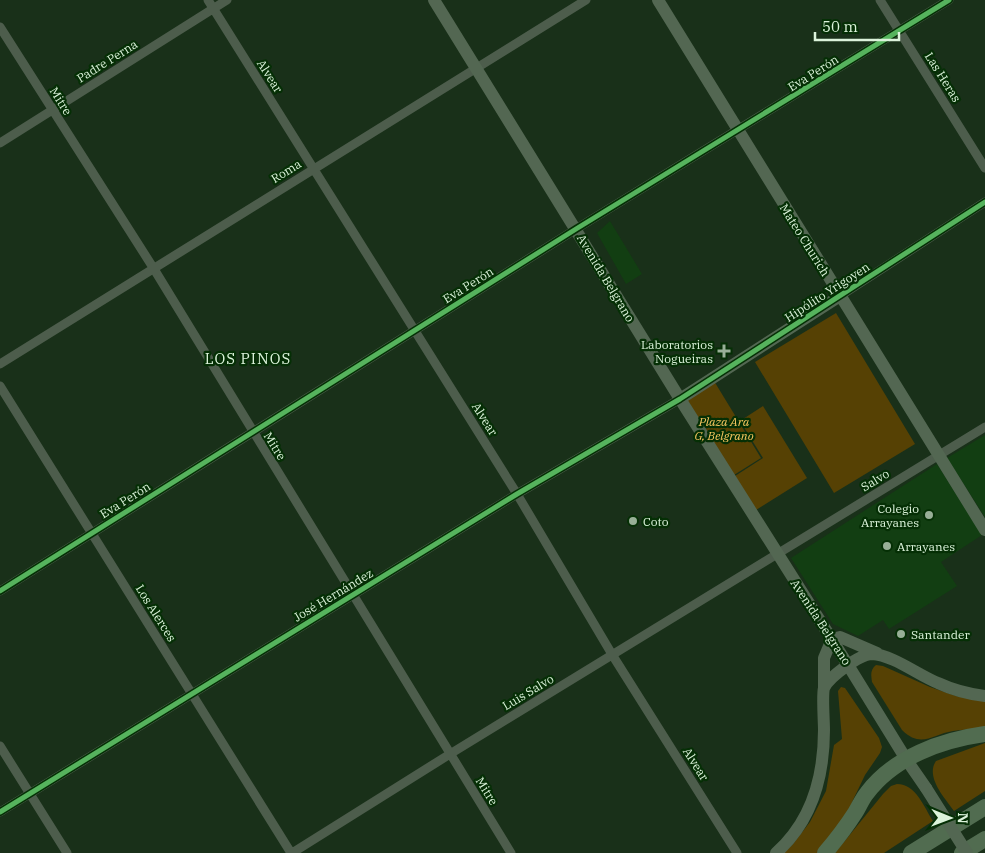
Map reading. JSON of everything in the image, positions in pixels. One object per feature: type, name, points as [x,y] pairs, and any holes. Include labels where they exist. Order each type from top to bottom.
[{"type":"highway","points":[[824,853],[838,838],[867,793],[884,776],[906,759],[948,742],[985,734]]},
{"type":"highway","points":[[911,853],[985,807]]},
{"type":"highway","points":[[962,853],[985,839]]},
{"type":"street","name":"Padre Perna","points":[[0,142],[52,111],[211,4],[227,0]]},
{"type":"street","name":"Avenida Belgrano","points":[[434,0],[680,399],[967,853]]},
{"type":"street","name":"Roma","points":[[0,364],[478,69],[586,0]]},
{"type":"street","name":"Mateo Churich","points":[[658,0],[985,530]]},
{"type":"street","name":"Las Heras","points":[[880,0],[985,168]]},
{"type":"street","name":"Eva Perón","points":[[0,591],[576,229],[949,0]]},
{"type":"street","name":"Alvear","points":[[211,4],[517,494],[613,656],[737,853]]},
{"type":"street","name":"Mitre","points":[[0,27],[154,268],[252,432],[511,853]]},
{"type":"street","name":"Hipólito Yrigoyen","points":[[680,399],[985,202]]},
{"type":"street","name":"Los Alerces","points":[[0,386],[292,853]]},
{"type":"street","name":"José Hernández","points":[[0,812],[517,494],[680,399]]},
{"type":"street","name":"Salvo","points":[[778,554],[985,427]]},
{"type":"street","name":"Luis Salvo","points":[[292,853],[450,754],[778,554]]},
{"type":"street","points":[[776,853],[802,824],[817,789],[824,744],[824,658],[832,639],[840,637],[963,693],[985,696]]},
{"type":"street","points":[[824,688],[834,676],[866,654],[882,655]]},
{"type":"street","points":[[0,746],[67,853]]},
{"type":"shaded area","points":[[610,221],[642,274],[626,284],[597,233]]},
{"type":"shaded area","points":[[985,435],[985,517],[947,458]]},
{"type":"shaded area","name":"Arrayanes","points":[[937,464],[982,535],[941,562],[957,586],[889,629],[883,620],[858,636],[833,624],[791,558]]},
{"type":"green space","points":[[836,313],[915,444],[834,493],[755,362]]},
{"type":"green space","name":"Plaza Ara G, Belgrano","points":[[714,381],[761,458],[734,475],[686,398]]},
{"type":"green space","points":[[763,406],[807,478],[756,510],[735,476],[763,458],[740,421]]},
{"type":"green space","points":[[876,665],[883,666],[930,687],[956,696],[985,701],[985,730],[957,730],[927,739],[915,739],[909,736],[902,730],[872,682],[871,675]]},
{"type":"green space","points":[[841,687],[845,688],[879,738],[882,747],[880,753],[865,775],[847,818],[818,853],[784,853],[810,822],[826,791],[834,745],[842,739],[838,691]]},
{"type":"green space","points":[[985,743],[985,791],[954,811],[941,794],[934,780],[933,767],[936,761]]},
{"type":"green space","points":[[897,784],[904,785],[919,797],[933,821],[884,853],[835,853],[883,794],[891,786]]},
{"type":"cycle path","points":[[0,591],[576,229],[949,0]]},
{"type":"cycle path","points":[[0,812],[517,494],[680,399],[985,202]]},
{"type":"place","name":"Laboratorios Nogueiras","points":[[724,351]]},
{"type":"place","name":"Colegio Arrayanes","points":[[929,515]]},
{"type":"place","name":"Coto","points":[[633,521]]},
{"type":"place","name":"Arrayanes","points":[[887,546]]},
{"type":"place","name":"Santander","points":[[901,634]]},
{"type":"district","name":"LOS PINOS","points":[[248,358]]}]
